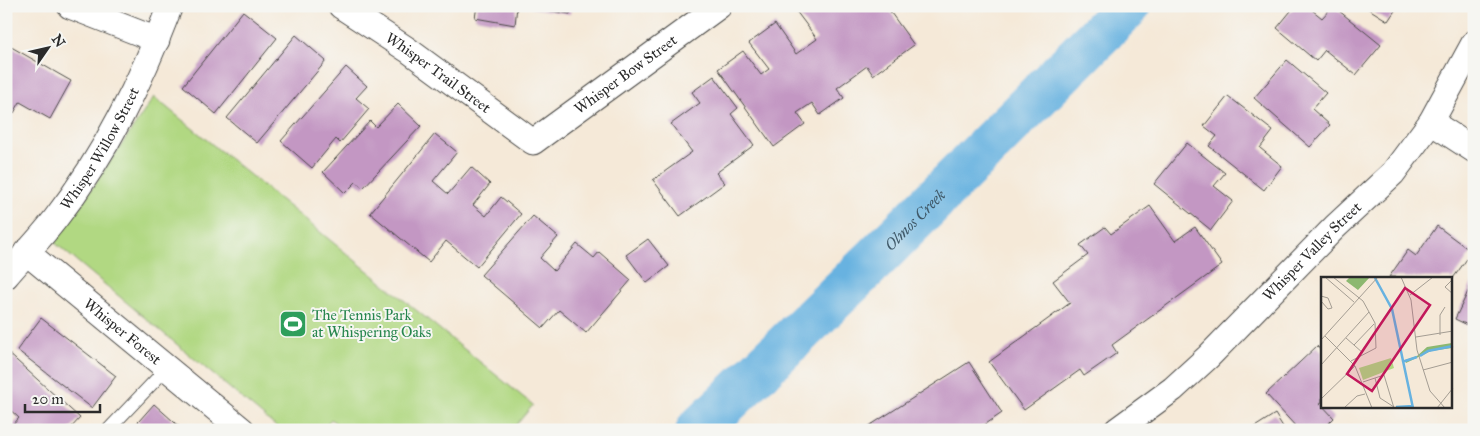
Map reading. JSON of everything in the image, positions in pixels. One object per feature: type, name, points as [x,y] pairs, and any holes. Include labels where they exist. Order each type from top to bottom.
[{"type":"street","points":[[70,6],[157,40]]},
{"type":"street","name":"Whisper Willow Street","points":[[6,276],[56,218],[104,147],[136,89],[170,6]]},
{"type":"street","name":"Whisper Trail Street","points":[[341,6],[370,15],[533,142]]},
{"type":"street","name":"Whisper Bow Street","points":[[533,142],[719,6]]},
{"type":"street","name":"Whisper Valley Street","points":[[1117,430],[1173,388],[1208,357],[1335,227],[1393,173],[1431,122],[1474,43]]},
{"type":"street","points":[[1431,122],[1474,150]]},
{"type":"street","name":"Whisper Forest","points":[[26,252],[242,430]]},
{"type":"lane","points":[[108,430],[166,368]]},
{"type":"green space","name":"The Tennis Park at Whispering Oaks","points":[[154,97],[533,405],[512,430],[343,430],[331,419],[322,430],[280,430],[55,243]]},
{"type":"building","points":[[477,6],[517,6],[515,25],[475,18]]},
{"type":"building","points":[[532,6],[571,6],[570,14],[532,8]]},
{"type":"building","points":[[803,6],[886,6],[914,45],[873,75],[867,66],[837,88],[844,98],[820,115],[812,103],[797,113],[805,124],[774,147],[718,69],[743,51],[761,75],[769,69],[749,43],[775,24],[796,54],[817,39],[796,11]]},
{"type":"building","points":[[1295,6],[1307,6],[1322,18],[1333,6],[1381,45],[1356,75],[1325,50],[1316,61],[1277,28]]},
{"type":"building","points":[[1364,6],[1398,6],[1388,21]]},
{"type":"building","points":[[243,11],[277,38],[216,114],[183,86]]},
{"type":"building","points":[[296,35],[326,61],[257,143],[227,118]]},
{"type":"building","points":[[6,44],[71,81],[50,119],[20,102],[14,113],[6,108]]},
{"type":"building","points":[[1287,60],[1326,93],[1312,109],[1330,125],[1310,147],[1254,98]]},
{"type":"building","points":[[346,67],[367,86],[356,98],[369,109],[340,143],[336,139],[312,168],[281,141]]},
{"type":"building","points":[[714,76],[738,108],[731,114],[754,145],[716,173],[725,183],[680,216],[653,180],[692,152],[671,124],[700,103],[692,92]]},
{"type":"building","points":[[1228,96],[1273,131],[1260,148],[1282,166],[1264,190],[1209,146],[1217,136],[1204,126]]},
{"type":"building","points":[[398,104],[421,126],[363,188],[356,182],[345,193],[323,172],[370,121],[376,127]]},
{"type":"building","points":[[435,134],[457,152],[433,181],[448,194],[471,167],[490,184],[473,205],[486,216],[501,197],[521,214],[477,267],[446,241],[429,262],[370,213]]},
{"type":"building","points":[[1187,143],[1225,173],[1214,186],[1233,201],[1211,230],[1154,184]]},
{"type":"building","points":[[1150,206],[1175,241],[1195,227],[1222,265],[1112,345],[1117,353],[1084,376],[1080,370],[1024,410],[989,362],[1070,303],[1053,281],[1088,255],[1080,245],[1105,227],[1111,234]]},
{"type":"building","points":[[533,216],[558,237],[540,258],[554,271],[577,244],[594,258],[599,252],[631,280],[586,333],[559,310],[543,328],[481,275]]},
{"type":"building","points":[[1437,226],[1472,252],[1452,280],[1452,277],[1389,277],[1408,250],[1416,256]]},
{"type":"building","points":[[648,239],[669,266],[647,283],[626,255]]},
{"type":"building","points":[[1474,279],[1474,328],[1455,319]]},
{"type":"building","points":[[41,318],[116,376],[92,408],[17,350]]},
{"type":"building","points":[[1317,346],[1321,351],[1321,408],[1325,408],[1334,418],[1322,430],[1299,430],[1266,394]]},
{"type":"building","points":[[6,351],[80,418],[69,430],[14,430],[11,427],[19,418],[6,406]]},
{"type":"building","points":[[969,362],[1002,413],[977,430],[863,430]]},
{"type":"building","points":[[154,404],[183,430],[131,430]]},
{"type":"building","points":[[1275,414],[1285,430],[1250,430]]},
{"type":"waterway","name":"Olmos Creek","points":[[698,430],[876,258],[1128,6]]},
{"type":"place","name":"The Tennis Park at Whispering Oaks","points":[[293,324]]}]
